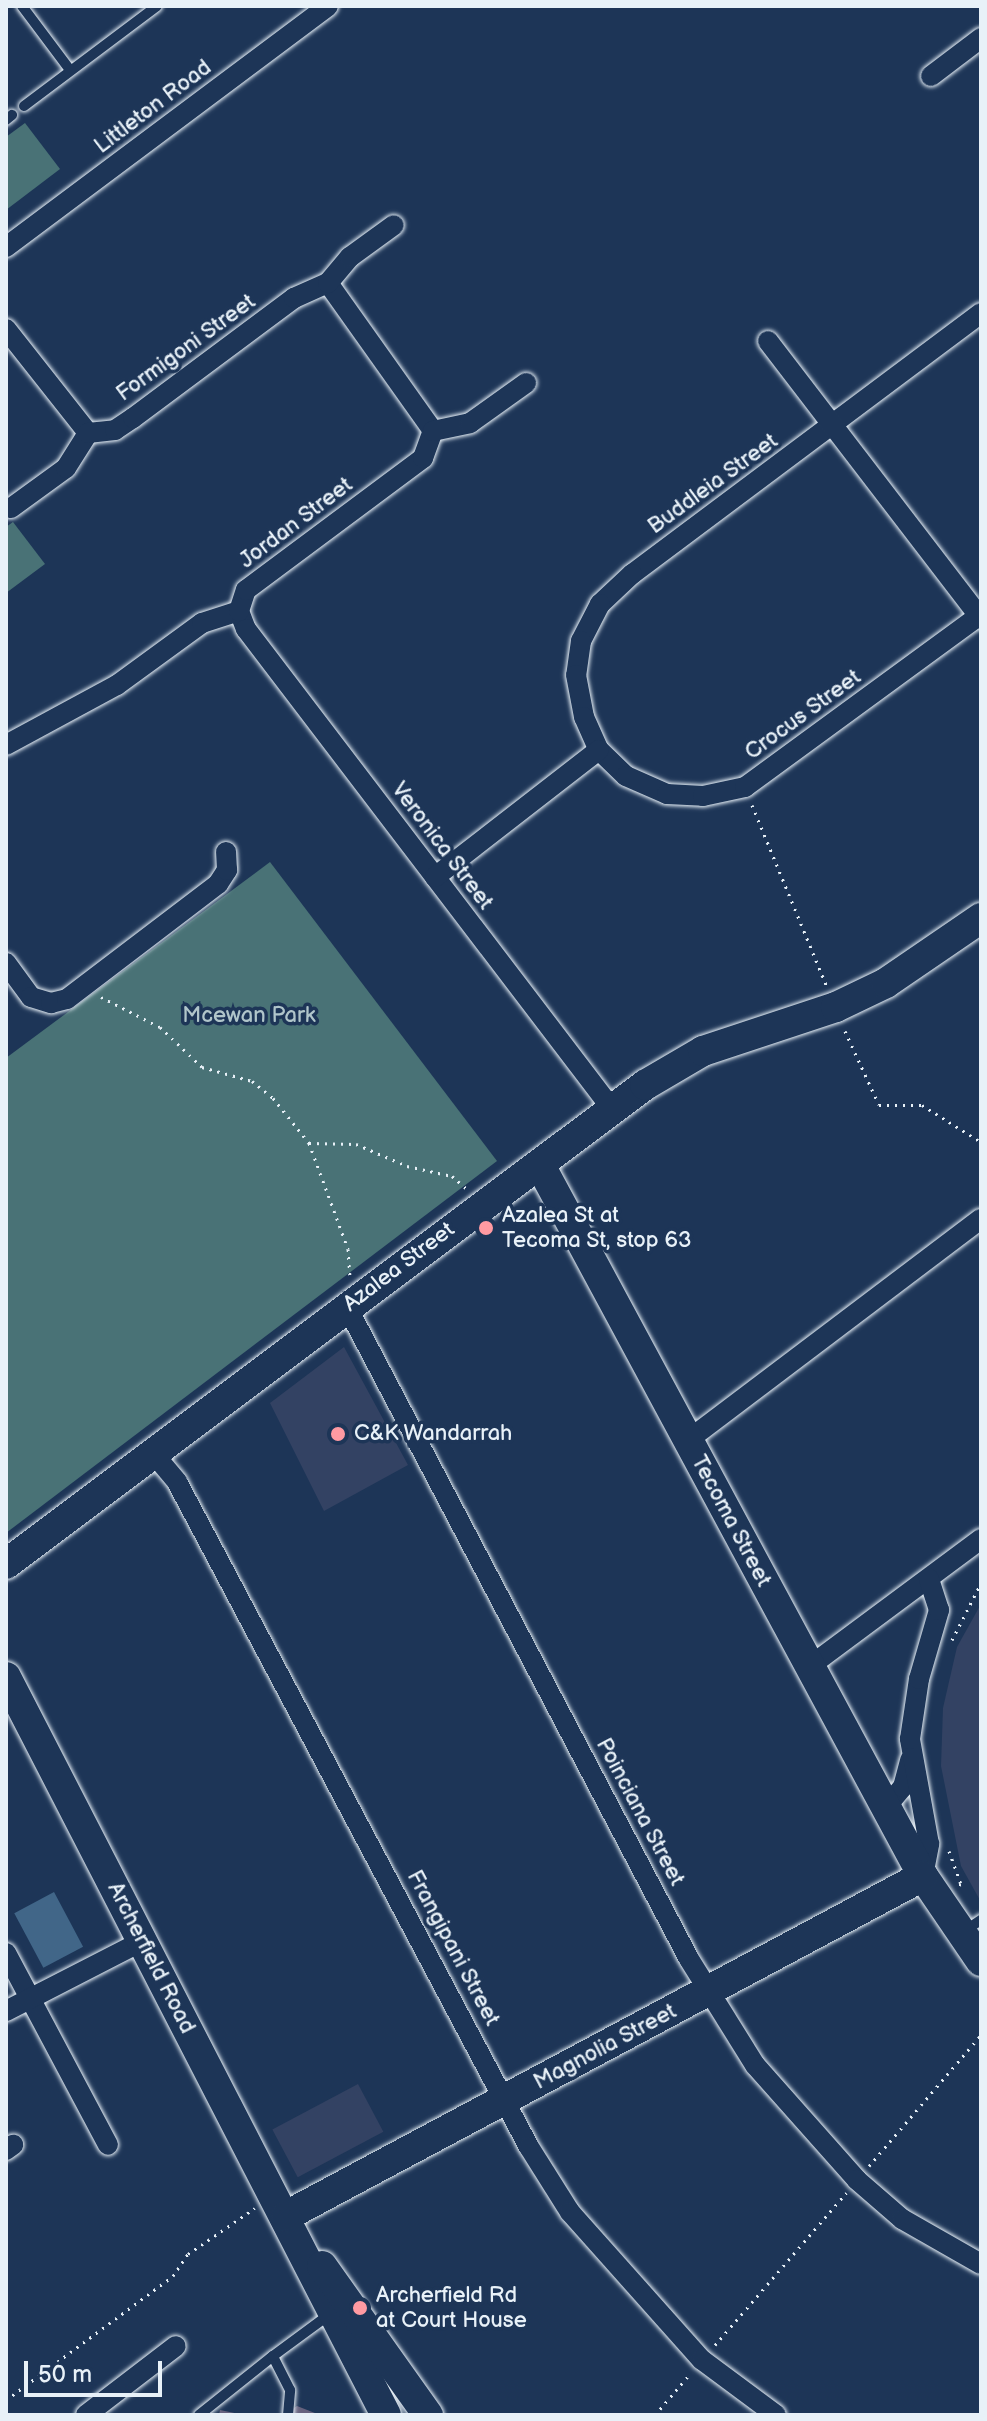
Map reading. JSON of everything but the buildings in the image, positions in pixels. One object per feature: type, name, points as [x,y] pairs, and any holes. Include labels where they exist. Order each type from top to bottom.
[{"type":"street","name":"Littleton Road","points":[[6,247],[328,6]]},
{"type":"street","points":[[931,76],[981,38]]},
{"type":"street","name":"Formigoni Street","points":[[88,433],[115,430],[294,298],[328,283],[350,257],[394,225]]},
{"type":"street","points":[[328,283],[433,431],[470,423],[526,383]]},
{"type":"street","name":"Buddleia Street","points":[[599,750],[584,717],[576,675],[581,641],[600,604],[632,574],[981,313]]},
{"type":"street","points":[[6,329],[88,433],[66,468],[11,508]]},
{"type":"street","points":[[768,341],[980,616]]},
{"type":"street","name":"Jordan Street","points":[[239,611],[246,590],[423,458],[433,431]]},
{"type":"street","points":[[6,745],[117,685],[202,623],[239,611]]},
{"type":"street","name":"Veronica Street","points":[[239,611],[246,629],[612,1109]]},
{"type":"street","name":"Crocus Street","points":[[599,750],[626,776],[667,794],[703,796],[745,787],[980,616]]},
{"type":"street","points":[[435,877],[599,750]]},
{"type":"street","points":[[6,963],[31,997],[41,1000],[67,999],[218,884],[227,870],[226,852]]},
{"type":"street","name":"Azalea Street","points":[[6,1564],[612,1109],[703,1051],[836,1007],[886,983],[981,918]]},
{"type":"street","name":"Tecoma Street","points":[[540,1165],[923,1876],[970,1927],[981,1961]]},
{"type":"street","points":[[687,1441],[981,1219]]},
{"type":"street","name":"Poinciana Street","points":[[347,1307],[709,1991],[784,2104],[857,2180],[902,2219],[981,2264]]},
{"type":"street","name":"Frangipani Street","points":[[153,1453],[177,1482],[505,2100],[570,2212],[702,2360],[776,2415]]},
{"type":"street","points":[[810,1666],[981,1539]]},
{"type":"street","points":[[886,1807],[903,1787],[911,1757],[919,1679],[939,1610],[929,1579]]},
{"type":"street","name":"Archerfield Road","points":[[6,1677],[386,2415]]},
{"type":"street","points":[[911,1757],[929,1844],[923,1876]]},
{"type":"street","name":"Magnolia Street","points":[[286,2216],[923,1876]]},
{"type":"street","points":[[6,2011],[142,1941]]},
{"type":"street","points":[[6,1953],[108,2145]]},
{"type":"street","name":"Archerfield Road","points":[[286,2216],[345,2293],[428,2415]]},
{"type":"street","points":[[86,2415],[176,2346]]},
{"type":"lane","points":[[22,6],[70,70]]},
{"type":"lane","points":[[24,106],[157,6]]},
{"type":"lane","points":[[199,2415],[332,2313]]},
{"type":"lane","points":[[273,2356],[290,2390],[288,2415]]},
{"type":"path","points":[[85,986],[160,1027],[202,1067],[252,1081],[280,1106],[309,1143],[348,1249],[347,1307]]},
{"type":"path","points":[[309,1143],[356,1144],[407,1166],[452,1176],[491,1199]]},
{"type":"path","points":[[655,2415],[981,2035]]},
{"type":"path","points":[[6,2400],[173,2276],[188,2254],[286,2216]]},
{"type":"shaded area","name":"C&K Wandarrah","points":[[344,1347],[408,1465],[324,1511],[270,1403]]},
{"type":"shaded area","points":[[981,1604],[981,1902],[961,1866],[941,1766],[943,1708],[957,1647]]},
{"type":"shaded area","points":[[54,1892],[83,1947],[43,1968],[14,1913]]},
{"type":"shaded area","points":[[358,2084],[383,2132],[298,2177],[272,2130]]},
{"type":"green space","points":[[25,123],[60,169],[6,210],[6,137]]},
{"type":"green space","points":[[13,522],[45,564],[6,593],[6,527]]},
{"type":"green space","name":"Mcewan Park","points":[[270,862],[497,1161],[6,1533],[6,1058]]},
{"type":"place","name":"Azalea St at Tecoma St, stop 63","points":[[486,1228]]},
{"type":"place","name":"C&K Wandarrah","points":[[338,1434]]},
{"type":"place","name":"Archerfield Rd at Court House","points":[[360,2308]]}]
